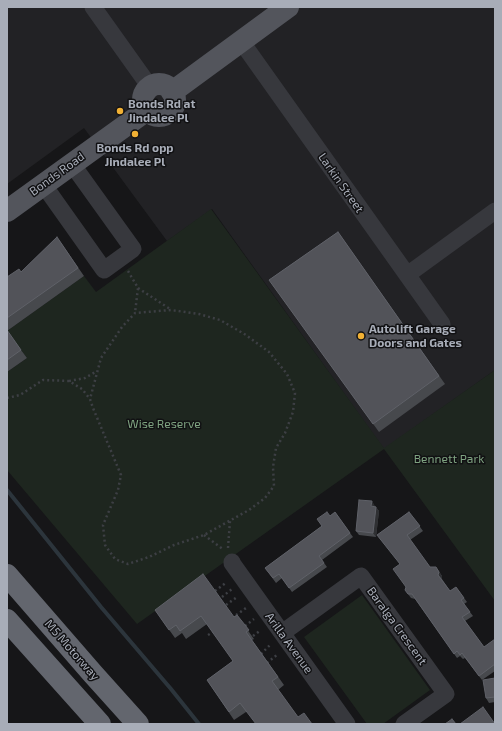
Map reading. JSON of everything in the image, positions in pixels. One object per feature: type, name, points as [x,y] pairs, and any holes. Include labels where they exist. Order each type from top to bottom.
[{"type":"highway","name":"M5 Motorway","points":[[7,575],[138,724]]},
{"type":"highway","points":[[7,620],[100,724]]},
{"type":"main road","points":[[172,92],[288,7]]},
{"type":"main road","points":[[160,84],[169,88],[175,102],[170,111],[161,116],[151,114],[147,110],[143,100],[144,95],[150,87],[160,84]]},
{"type":"main road","name":"Bonds Road","points":[[7,211],[147,110]]},
{"type":"street","points":[[93,7],[150,87]]},
{"type":"street","name":"Larkin Street","points":[[241,41],[442,324]]},
{"type":"street","points":[[43,184],[104,270],[120,259],[133,249],[72,164]]},
{"type":"street","points":[[407,275],[495,211]]},
{"type":"street","name":"Arilla Avenue","points":[[232,562],[277,638],[347,724]]},
{"type":"street","name":"Baralga Crescent","points":[[277,638],[361,576],[446,694],[404,724]]},
{"type":"path","points":[[120,259],[138,288],[171,310]]},
{"type":"path","points":[[90,398],[101,358],[122,327],[135,313],[138,288]]},
{"type":"path","points":[[68,381],[82,390],[90,398],[121,475],[118,490],[103,525],[105,546],[115,559],[128,564],[149,557],[174,545],[204,535],[250,510],[265,498],[274,486],[273,467],[276,448],[285,433],[293,412],[295,393],[287,374],[269,352],[246,335],[220,320],[199,314],[171,310],[135,313]]},
{"type":"path","points":[[7,398],[20,395],[43,380],[68,381],[84,378],[97,371]]},
{"type":"path","points":[[204,535],[228,553],[230,521]]},
{"type":"path","points":[[215,591],[227,582]]},
{"type":"path","points":[[222,597],[232,590]]},
{"type":"path","points":[[226,605],[237,597]]},
{"type":"path","points":[[227,622],[246,608]]},
{"type":"path","points":[[245,626],[254,620]]},
{"type":"path","points":[[208,635],[221,626]]},
{"type":"path","points":[[253,636],[261,630]]},
{"type":"path","points":[[261,654],[277,638]]},
{"type":"path","points":[[267,663],[279,654]]},
{"type":"shaded area","points":[[7,7],[495,7],[495,370],[384,449],[212,209],[167,241],[84,128],[7,184]]},
{"type":"green space","name":"Wise Reserve","points":[[211,209],[384,448],[495,370],[495,601],[384,449],[137,624],[7,470],[7,372],[27,358],[7,331],[84,276],[96,292]]},
{"type":"green space","points":[[362,595],[430,690],[383,724],[367,724],[304,637]]},
{"type":"building","name":"Autolift Garage Doors and Gates","points":[[338,232],[439,376],[373,424],[269,280]]},
{"type":"building","points":[[57,237],[78,268],[7,318],[7,277],[19,269],[21,272]]},
{"type":"building","points":[[7,330],[21,350],[7,360]]},
{"type":"building","points":[[359,500],[372,501],[371,506],[376,507],[373,533],[356,531]]},
{"type":"building","points":[[327,512],[330,516],[335,512],[350,533],[319,556],[324,563],[289,588],[279,574],[273,578],[265,568],[322,526],[317,519]]},
{"type":"building","points":[[409,512],[420,526],[407,535],[430,567],[436,567],[439,572],[438,575],[450,591],[456,587],[464,598],[461,600],[470,612],[462,617],[484,647],[495,639],[495,664],[479,676],[462,653],[460,655],[457,651],[454,654],[412,594],[408,594],[405,590],[406,587],[393,569],[400,564],[377,535]]},
{"type":"building","points":[[203,574],[234,617],[237,615],[249,630],[246,632],[278,677],[272,681],[298,717],[304,713],[312,724],[256,724],[240,703],[229,712],[207,680],[233,661],[201,616],[180,631],[176,625],[169,630],[155,610]]},
{"type":"building","points":[[495,678],[495,697],[486,698],[483,680]]},
{"type":"building","points":[[483,707],[495,724],[460,724]]},
{"type":"building","points":[[452,719],[456,724],[445,724]]},
{"type":"waterway","points":[[7,490],[101,607],[199,724]]},
{"type":"place","name":"Bonds Rd at Jindalee Pl","points":[[120,111]]},
{"type":"place","name":"Bonds Rd opp Jindalee Pl","points":[[135,134]]},
{"type":"place","name":"Autolift Garage Doors and Gates","points":[[361,336]]},
{"type":"park label","name":"Bennett Park","points":[[449,459]]}]
